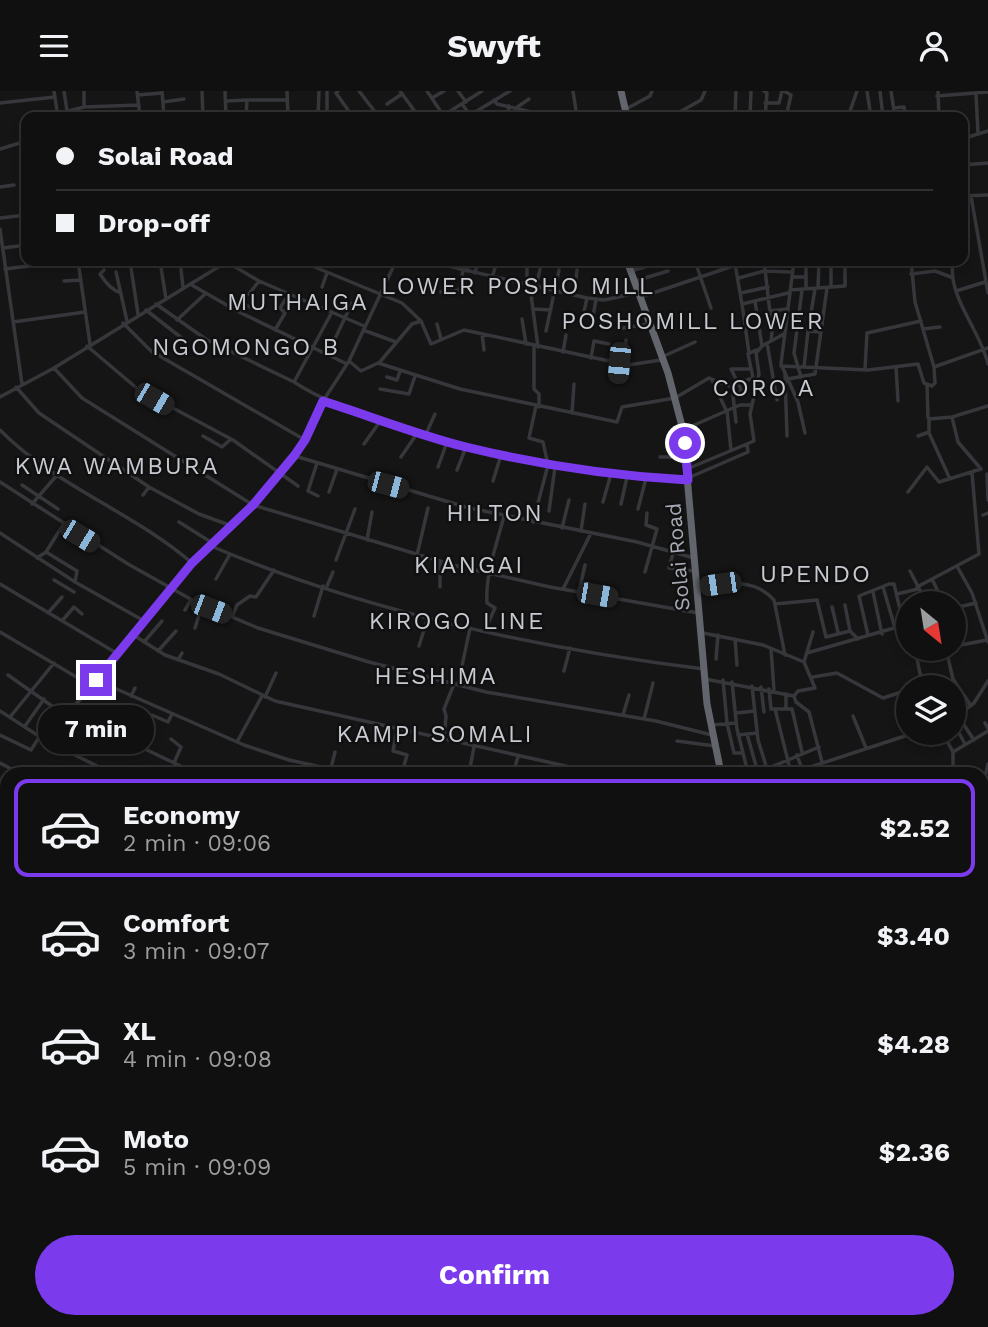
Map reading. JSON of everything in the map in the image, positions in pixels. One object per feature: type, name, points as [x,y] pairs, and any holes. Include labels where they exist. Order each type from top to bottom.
[{"type":"highway","points":[[621,91],[626,112]]},
{"type":"highway","name":"Solai Road","points":[[628,266],[662,358],[683,430],[705,679],[720,767]]},
{"type":"street","points":[[54,91],[57,112]]},
{"type":"street","points":[[64,91],[67,111],[84,107],[139,105]]},
{"type":"street","points":[[84,91],[84,107]]},
{"type":"street","points":[[202,91],[203,112]]},
{"type":"street","points":[[225,91],[226,112]]},
{"type":"street","points":[[287,91],[287,112]]},
{"type":"street","points":[[318,112],[319,91]]},
{"type":"street","points":[[327,91],[327,112]]},
{"type":"street","points":[[338,91],[335,93],[349,112]]},
{"type":"street","points":[[359,91],[375,112]]},
{"type":"street","points":[[427,91],[439,112]]},
{"type":"street","points":[[432,98],[444,91]]},
{"type":"street","points":[[458,91],[467,112]]},
{"type":"street","points":[[450,112],[482,91]]},
{"type":"street","points":[[475,112],[510,91]]},
{"type":"street","points":[[573,91],[576,112]]},
{"type":"street","points":[[627,112],[650,96],[652,91]]},
{"type":"street","points":[[679,112],[701,100],[705,91]]},
{"type":"street","points":[[735,112],[736,91]]},
{"type":"street","points":[[750,112],[751,91]]},
{"type":"street","points":[[764,91],[767,93],[765,112]]},
{"type":"street","points":[[765,103],[779,103],[783,91],[791,95],[787,112]]},
{"type":"street","points":[[850,112],[857,91]]},
{"type":"street","points":[[867,91],[870,112]]},
{"type":"street","points":[[880,91],[882,112]]},
{"type":"street","points":[[891,91],[894,112]]},
{"type":"street","points":[[140,112],[138,93],[162,92],[164,112]]},
{"type":"street","points":[[939,112],[937,94],[988,92]]},
{"type":"street","points":[[387,104],[401,93],[413,110],[410,112]]},
{"type":"street","points":[[976,93],[978,134]]},
{"type":"street","points":[[0,103],[55,97]]},
{"type":"street","points":[[163,101],[184,99]]},
{"type":"street","points":[[516,108],[529,99]]},
{"type":"street","points":[[246,112],[247,100]]},
{"type":"street","points":[[226,101],[286,100]]},
{"type":"street","points":[[494,100],[529,111]]},
{"type":"street","points":[[508,112],[509,106]]},
{"type":"street","points":[[894,108],[904,107],[905,112]]},
{"type":"street","points":[[968,137],[988,131]]},
{"type":"street","points":[[0,149],[21,143]]},
{"type":"street","points":[[968,165],[988,163]]},
{"type":"street","points":[[0,187],[14,185]]},
{"type":"street","points":[[968,195],[988,195]]},
{"type":"street","points":[[971,195],[988,293]]},
{"type":"street","points":[[0,218],[21,216]]},
{"type":"street","points":[[0,229],[22,384]]},
{"type":"street","points":[[2,249],[21,246]]},
{"type":"street","points":[[5,269],[29,266]]},
{"type":"street","points":[[79,266],[88,345],[139,390],[231,439],[298,486]]},
{"type":"street","points":[[131,266],[138,314]]},
{"type":"street","points":[[161,266],[166,299]]},
{"type":"street","points":[[181,266],[183,288]]},
{"type":"street","points":[[0,397],[54,368],[219,266]]},
{"type":"street","points":[[236,266],[259,281],[396,342]]},
{"type":"street","points":[[314,266],[381,292],[403,304],[421,321],[429,343],[460,330],[637,365],[662,358],[695,342]]},
{"type":"street","points":[[45,740],[135,636],[192,563],[253,505],[294,456],[305,440],[323,401],[348,362],[394,266]]},
{"type":"street","points":[[446,266],[529,287],[610,300],[638,295],[727,267]]},
{"type":"street","points":[[441,292],[460,290],[462,266]]},
{"type":"street","points":[[463,270],[466,266]]},
{"type":"street","points":[[475,273],[477,266]]},
{"type":"street","points":[[492,278],[496,266]]},
{"type":"street","points":[[527,266],[536,347],[534,389],[539,394],[529,437],[543,442],[548,465],[533,521]]},
{"type":"street","points":[[536,288],[541,266]]},
{"type":"street","points":[[629,272],[648,266]]},
{"type":"street","points":[[696,266],[711,308]]},
{"type":"street","points":[[735,266],[743,304],[750,369],[755,384]]},
{"type":"street","points":[[764,266],[773,324],[769,342],[776,400]]},
{"type":"street","points":[[793,266],[781,366],[798,402],[805,433]]},
{"type":"street","points":[[801,377],[794,353],[806,266]]},
{"type":"street","points":[[804,367],[818,266]]},
{"type":"street","points":[[786,377],[815,375],[831,266]]},
{"type":"street","points":[[743,304],[804,289],[845,286],[845,266]]},
{"type":"street","points":[[911,266],[921,321],[934,366],[934,386],[927,385]]},
{"type":"street","points":[[952,266],[951,277],[956,291],[987,349],[988,364]]},
{"type":"street","points":[[982,267],[988,267]]},
{"type":"street","points":[[104,270],[100,274],[110,288],[121,293]]},
{"type":"street","points":[[546,331],[559,270]]},
{"type":"street","points":[[574,295],[577,270]]},
{"type":"street","points":[[633,282],[668,271]]},
{"type":"street","points":[[739,278],[764,271],[806,277]]},
{"type":"street","points":[[911,274],[935,271],[951,277]]},
{"type":"street","points":[[116,272],[125,322],[151,351],[305,440]]},
{"type":"street","points":[[322,287],[327,272]]},
{"type":"street","points":[[64,281],[81,280]]},
{"type":"street","points":[[249,295],[259,281]]},
{"type":"street","points":[[956,291],[985,282]]},
{"type":"street","points":[[190,284],[237,311],[348,362],[361,371],[378,363],[412,324],[421,321]]},
{"type":"street","points":[[741,293],[768,287]]},
{"type":"street","points":[[177,320],[205,294]]},
{"type":"street","points":[[275,330],[285,313],[280,309],[289,294]]},
{"type":"street","points":[[581,325],[587,298]]},
{"type":"street","points":[[233,299],[253,308]]},
{"type":"street","points":[[592,322],[596,299]]},
{"type":"street","points":[[687,468],[754,439],[751,405],[759,374],[760,348],[755,301]]},
{"type":"street","points":[[332,345],[352,303]]},
{"type":"street","points":[[156,304],[207,340],[294,382],[323,401],[466,447],[555,467],[627,477],[688,479],[748,453],[747,444]]},
{"type":"street","points":[[237,311],[243,304]]},
{"type":"street","points":[[533,309],[551,310]]},
{"type":"street","points":[[770,311],[787,309]]},
{"type":"street","points":[[146,310],[183,339]]},
{"type":"street","points":[[294,382],[332,312]]},
{"type":"street","points":[[12,322],[85,313]]},
{"type":"street","points":[[522,319],[526,345]]},
{"type":"street","points":[[865,369],[867,333],[921,321]]},
{"type":"street","points":[[773,324],[786,323]]},
{"type":"street","points":[[437,324],[441,339]]},
{"type":"street","points":[[617,329],[649,324]]},
{"type":"street","points":[[923,329],[940,327]]},
{"type":"street","points":[[808,331],[820,332]]},
{"type":"street","points":[[482,334],[484,350]]},
{"type":"street","points":[[749,353],[784,334]]},
{"type":"street","points":[[563,352],[566,335]]},
{"type":"street","points":[[617,382],[626,340]]},
{"type":"street","points":[[591,358],[594,341],[609,344]]},
{"type":"street","points":[[934,366],[987,349]]},
{"type":"street","points":[[378,363],[415,376],[538,407],[617,422],[622,407],[675,398],[700,380],[711,378],[729,386],[753,377]]},
{"type":"street","points":[[781,366],[865,369],[919,364],[927,385],[929,432],[950,479]]},
{"type":"street","points":[[896,367],[898,401]]},
{"type":"street","points":[[54,368],[82,398],[253,505],[346,535],[489,573],[701,614]]},
{"type":"street","points":[[736,422],[733,395],[742,391],[740,381],[731,369],[750,369]]},
{"type":"street","points":[[387,377],[397,380],[400,371]]},
{"type":"street","points":[[380,389],[409,394],[415,376]]},
{"type":"street","points":[[786,377],[787,436]]},
{"type":"street","points":[[711,378],[726,411],[731,450]]},
{"type":"street","points":[[572,413],[574,384]]},
{"type":"street","points":[[16,387],[39,413],[149,487],[199,514],[232,526]]},
{"type":"street","points":[[683,430],[734,408],[751,405]]},
{"type":"street","points":[[928,419],[952,417],[988,407]]},
{"type":"street","points":[[426,434],[435,414]]},
{"type":"street","points":[[952,417],[958,442],[987,474],[988,500]]},
{"type":"street","points":[[364,444],[381,419]]},
{"type":"street","points":[[0,430],[18,448],[158,535],[192,563]]},
{"type":"street","points":[[215,442],[219,432]]},
{"type":"street","points":[[401,457],[418,432]]},
{"type":"street","points":[[918,436],[929,432]]},
{"type":"street","points":[[203,436],[224,447],[231,439]]},
{"type":"street","points":[[438,467],[447,442]]},
{"type":"street","points":[[457,470],[466,447]]},
{"type":"street","points":[[494,481],[501,455]]},
{"type":"street","points":[[294,456],[504,516],[696,558]]},
{"type":"street","points":[[660,457],[686,457]]},
{"type":"street","points":[[317,463],[308,491],[318,496]]},
{"type":"street","points":[[549,511],[555,467]]},
{"type":"street","points":[[908,492],[928,467],[937,482],[981,468]]},
{"type":"street","points":[[329,492],[337,469]]},
{"type":"street","points":[[908,591],[918,588],[979,554],[972,473]]},
{"type":"street","points":[[32,505],[58,474]]},
{"type":"street","points":[[603,502],[611,474]]},
{"type":"street","points":[[621,504],[627,477]]},
{"type":"street","points":[[638,509],[646,478]]},
{"type":"street","points":[[0,482],[63,525],[173,590],[231,617],[343,655],[456,685],[528,701],[644,719],[713,735]]},
{"type":"street","points":[[22,485],[58,509]]},
{"type":"street","points":[[143,495],[149,487]]},
{"type":"street","points":[[562,529],[569,500]]},
{"type":"street","points":[[581,531],[585,504]]},
{"type":"street","points":[[417,555],[428,508]]},
{"type":"street","points":[[336,560],[355,509]]},
{"type":"street","points":[[367,540],[372,512]]},
{"type":"street","points":[[645,572],[657,529],[646,525],[647,513]]},
{"type":"street","points":[[484,631],[495,608],[486,601],[489,573],[504,516]]},
{"type":"street","points":[[179,522],[212,545],[274,571],[428,617],[570,648],[704,669]]},
{"type":"street","points":[[37,558],[46,552],[63,525]]},
{"type":"street","points":[[0,533],[75,582],[146,622]]},
{"type":"street","points":[[563,589],[591,533]]},
{"type":"street","points":[[46,552],[78,571],[75,582]]},
{"type":"street","points":[[673,553],[669,568],[696,572]]},
{"type":"street","points":[[216,579],[230,554]]},
{"type":"street","points":[[440,561],[440,587]]},
{"type":"street","points":[[579,591],[585,565]]},
{"type":"street","points":[[957,567],[976,603],[987,637],[966,643]]},
{"type":"street","points":[[231,617],[237,604],[250,596],[256,597],[274,571]]},
{"type":"street","points":[[910,571],[920,591]]},
{"type":"street","points":[[314,616],[333,572]]},
{"type":"street","points":[[62,585],[68,577]]},
{"type":"street","points":[[932,579],[938,591]]},
{"type":"street","points":[[54,580],[74,592]]},
{"type":"street","points":[[698,587],[739,583],[752,585],[770,596],[775,604],[785,655]]},
{"type":"street","points":[[0,584],[118,654]]},
{"type":"street","points":[[868,635],[858,598],[894,584],[896,591]]},
{"type":"street","points":[[807,653],[895,628],[883,587]]},
{"type":"street","points":[[873,592],[883,633]]},
{"type":"street","points":[[48,613],[62,597]]},
{"type":"street","points":[[185,610],[191,600]]},
{"type":"street","points":[[775,604],[817,600],[826,637],[850,631]]},
{"type":"street","points":[[966,605],[976,603]]},
{"type":"street","points":[[195,628],[202,605]]},
{"type":"street","points":[[845,605],[850,631],[858,639]]},
{"type":"street","points":[[62,621],[74,607],[82,614]]},
{"type":"street","points":[[832,607],[838,632]]},
{"type":"street","points":[[419,646],[428,617]]},
{"type":"street","points":[[144,642],[162,621]]},
{"type":"street","points":[[444,740],[446,716],[443,709],[456,685],[470,628]]},
{"type":"street","points":[[158,651],[176,631]]},
{"type":"street","points":[[0,632],[90,685]]},
{"type":"street","points":[[813,632],[804,662],[808,677],[837,673],[882,698],[896,693]]},
{"type":"street","points":[[701,633],[771,649],[804,662]]},
{"type":"street","points":[[716,659],[718,635]]},
{"type":"street","points":[[135,636],[158,651],[219,674],[263,696],[558,767]]},
{"type":"street","points":[[735,639],[737,665]]},
{"type":"street","points":[[565,671],[570,648]]},
{"type":"street","points":[[771,649],[773,709],[789,767]]},
{"type":"street","points":[[178,660],[182,653]]},
{"type":"street","points":[[949,661],[953,678],[971,706]]},
{"type":"street","points":[[10,717],[54,663]]},
{"type":"street","points":[[237,742],[276,673]]},
{"type":"street","points":[[8,675],[66,716]]},
{"type":"street","points":[[794,696],[797,691],[815,688],[813,677]]},
{"type":"street","points":[[705,679],[752,685],[794,696]]},
{"type":"street","points":[[96,680],[237,742],[289,760],[326,767]]},
{"type":"street","points":[[723,680],[727,723],[734,753],[743,753]]},
{"type":"street","points":[[966,710],[988,681]]},
{"type":"street","points":[[732,682],[738,735],[747,767]]},
{"type":"street","points":[[644,719],[653,683]]},
{"type":"street","points":[[752,685],[757,733],[769,767]]},
{"type":"street","points":[[761,687],[764,712]]},
{"type":"street","points":[[131,696],[135,688]]},
{"type":"street","points":[[786,694],[786,707]]},
{"type":"street","points":[[623,715],[629,695]]},
{"type":"street","points":[[794,696],[796,702],[809,712],[822,762]]},
{"type":"street","points":[[25,727],[44,699]]},
{"type":"street","points":[[736,713],[764,712],[786,707],[792,709],[802,752]]},
{"type":"street","points":[[71,709],[138,747],[182,767]]},
{"type":"street","points":[[0,711],[45,740],[99,767]]},
{"type":"street","points":[[168,722],[172,713]]},
{"type":"street","points":[[152,715],[176,726]]},
{"type":"street","points":[[853,716],[866,748]]},
{"type":"street","points":[[129,721],[146,730],[138,747]]},
{"type":"street","points":[[711,725],[736,723]]},
{"type":"street","points":[[966,744],[988,730],[985,723]]},
{"type":"street","points":[[397,729],[393,751],[407,755],[404,767]]},
{"type":"street","points":[[966,730],[974,740]]},
{"type":"street","points":[[738,735],[757,733]]},
{"type":"street","points":[[747,734],[756,767]]},
{"type":"street","points":[[0,735],[31,750],[40,736]]},
{"type":"street","points":[[171,739],[181,747],[174,763]]},
{"type":"street","points":[[809,767],[896,739]]},
{"type":"street","points":[[677,741],[715,746]]},
{"type":"street","points":[[950,745],[953,752],[953,767]]},
{"type":"street","points":[[953,752],[964,745]]},
{"type":"street","points":[[469,767],[474,747]]},
{"type":"street","points":[[771,767],[819,747]]},
{"type":"street","points":[[331,767],[335,752]]},
{"type":"street","points":[[797,755],[803,767]]},
{"type":"street","points":[[515,767],[518,757]]},
{"type":"district","name":"LOWER POSHO MILL","points":[[518,286]]},
{"type":"district","name":"MUTHAIGA","points":[[298,302]]},
{"type":"district","name":"POSHOMILL LOWER","points":[[693,321]]},
{"type":"district","name":"NGOMONGO B","points":[[246,347]]},
{"type":"district","name":"CORO A","points":[[764,388]]},
{"type":"district","name":"KWA WAMBURA","points":[[117,466]]},
{"type":"district","name":"HILTON","points":[[495,513]]},
{"type":"district","name":"KIANGAI","points":[[469,565]]},
{"type":"district","name":"UPENDO","points":[[816,574]]},
{"type":"district","name":"KIROGO LINE","points":[[457,621]]},
{"type":"district","name":"HESHIMA","points":[[436,676]]},
{"type":"district","name":"KAMPI SOMALI","points":[[435,734]]},
{"type":"route","points":[[96,680],[173,590],[192,563],[253,505],[294,456],[305,440],[323,401],[466,447],[572,470],[627,477],[688,480],[685,443]]}]
